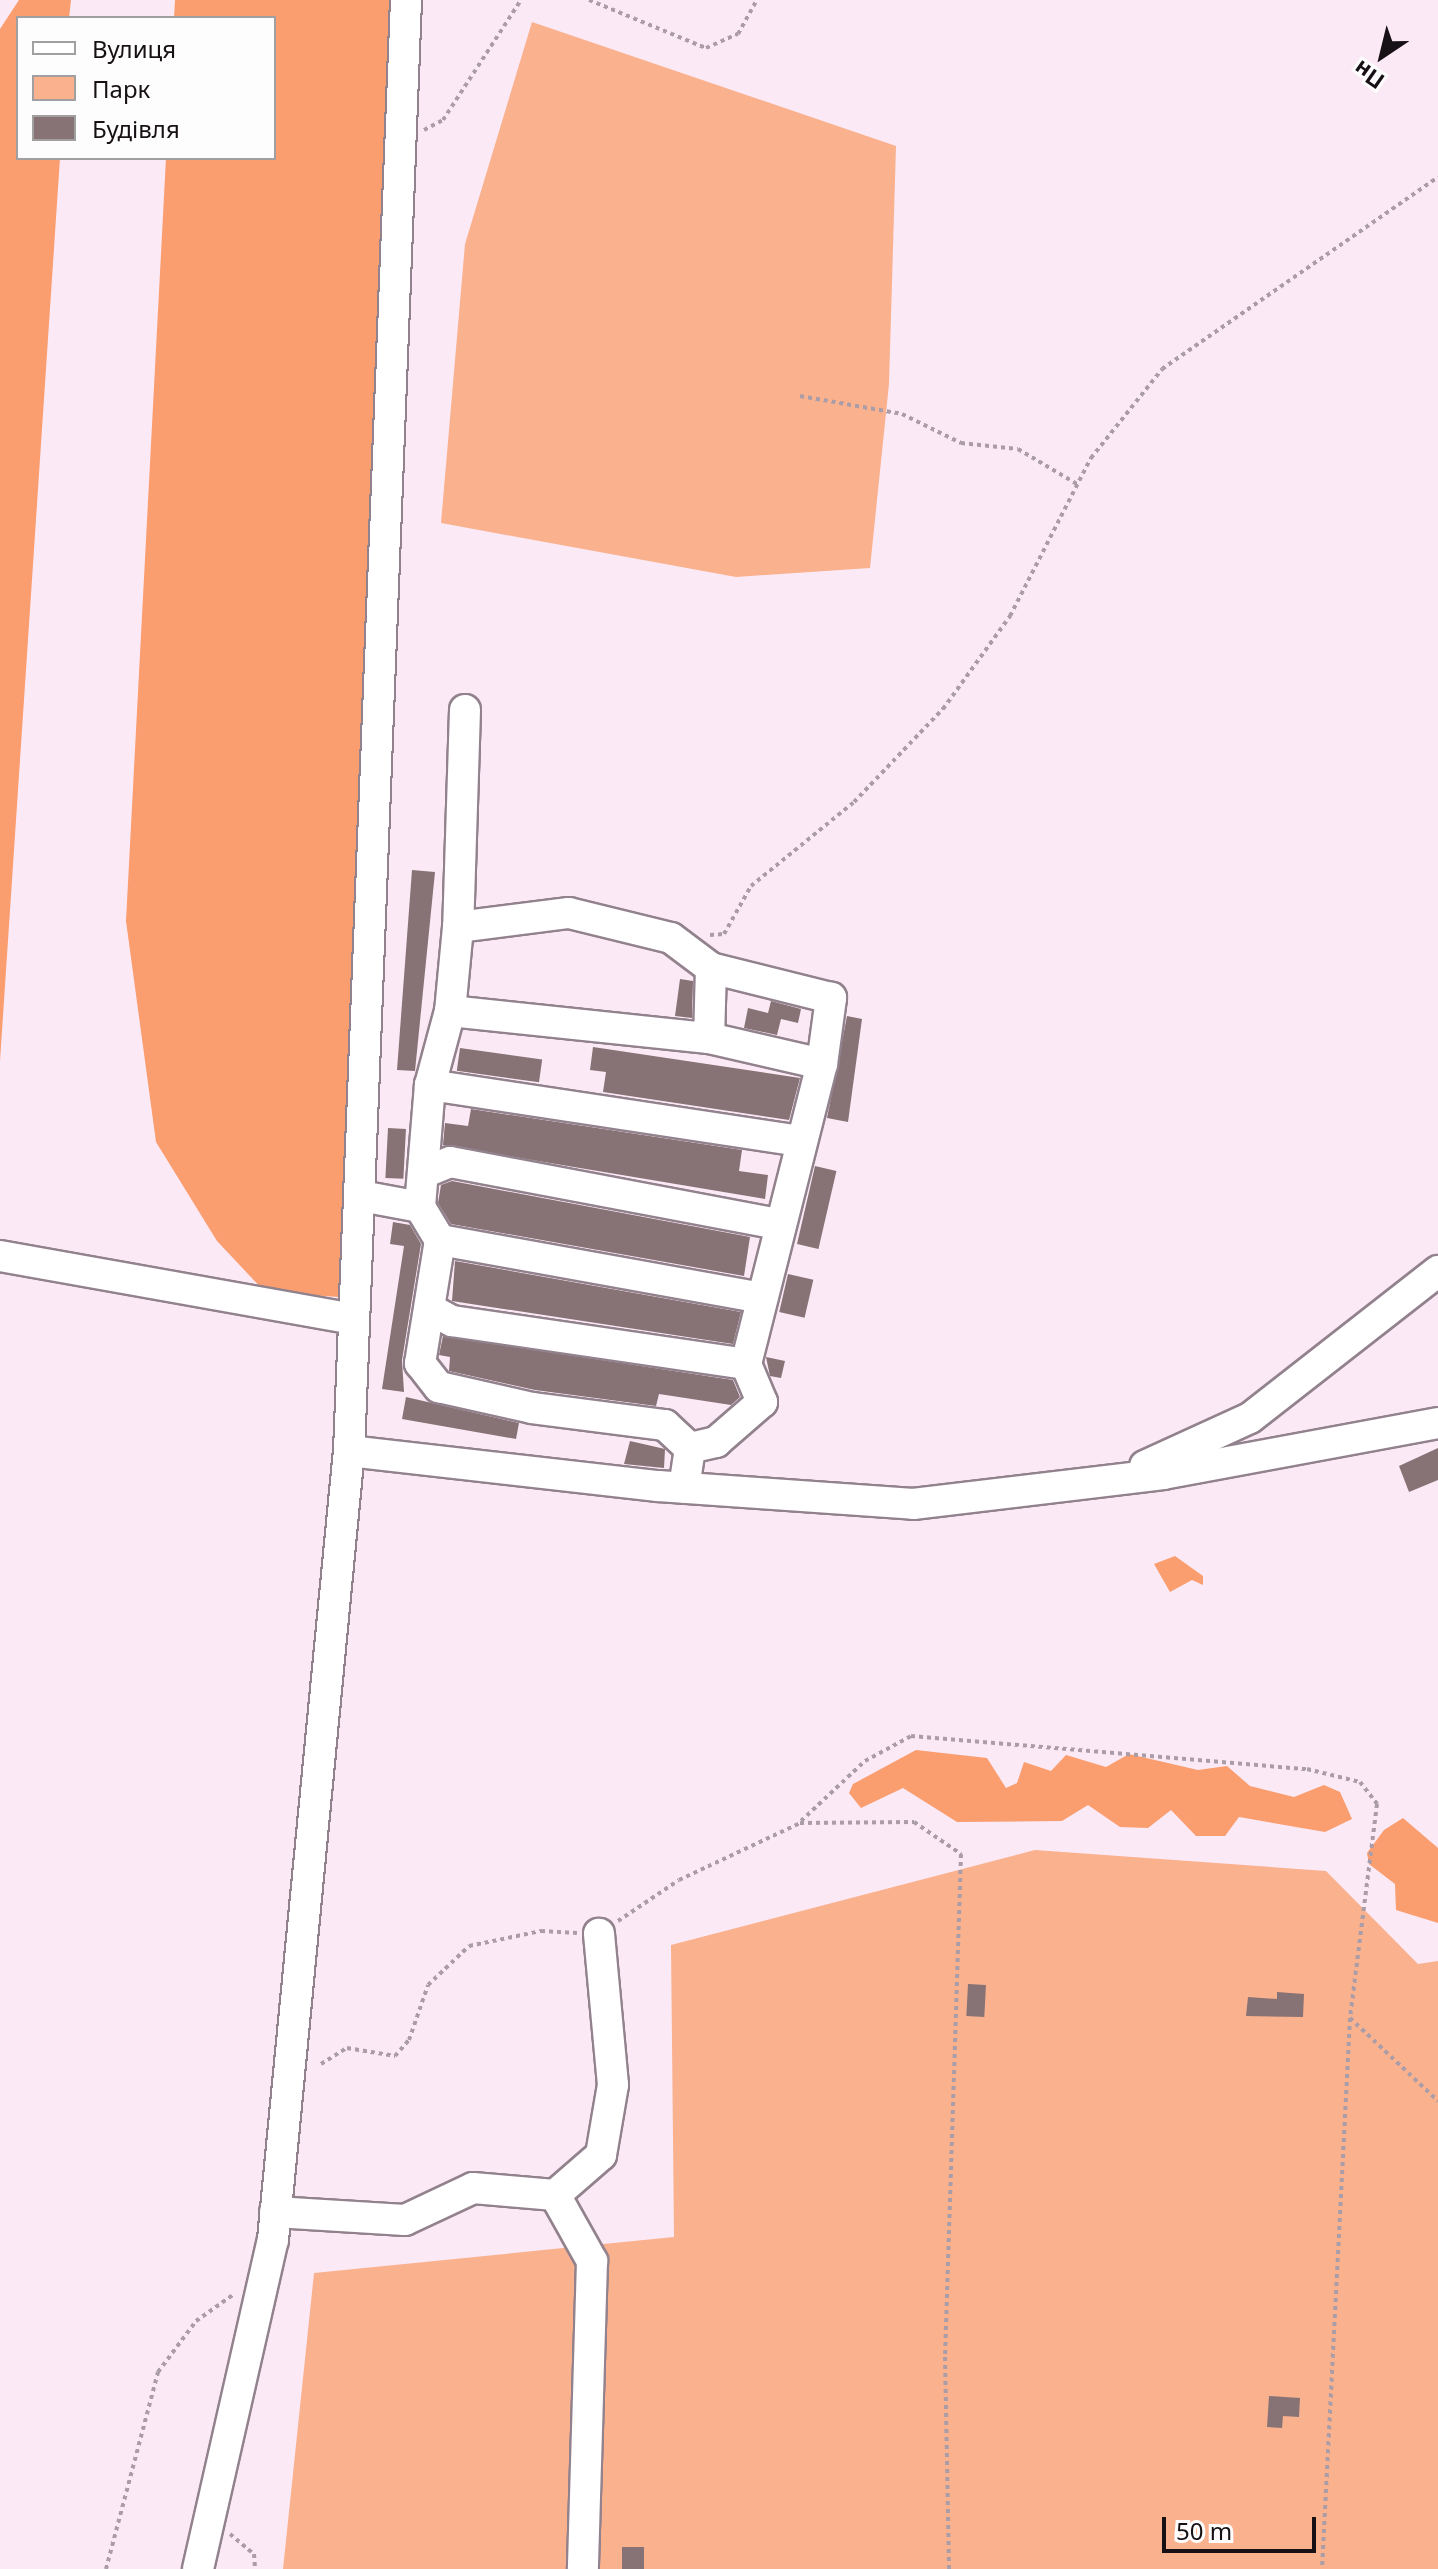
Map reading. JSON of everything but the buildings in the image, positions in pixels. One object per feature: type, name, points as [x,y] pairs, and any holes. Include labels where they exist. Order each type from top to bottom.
[{"type":"street","points":[[198,2569],[266,2270],[275,2212],[349,1451],[406,0]]},
{"type":"street","points":[[465,710],[458,927],[450,1011],[430,1085],[420,1207],[440,1240],[420,1363],[439,1387],[532,1408],[665,1425],[690,1448]]},
{"type":"street","points":[[458,927],[569,913],[671,938],[711,968],[831,998],[822,1064],[758,1297],[746,1364],[762,1402],[716,1442],[690,1448]]},
{"type":"street","points":[[709,1038],[711,968]]},
{"type":"street","points":[[450,1011],[709,1038],[822,1064]]},
{"type":"street","points":[[430,1085],[801,1141]]},
{"type":"street","points":[[423,1173],[450,1162],[779,1224]]},
{"type":"street","points":[[361,1196],[420,1207]]},
{"type":"street","points":[[440,1240],[758,1297]]},
{"type":"street","points":[[0,1256],[353,1319]]},
{"type":"street","points":[[1114,1480],[1250,1418],[1438,1271]]},
{"type":"street","points":[[430,1309],[452,1321],[746,1364]]},
{"type":"street","points":[[349,1451],[684,1488],[913,1504],[1114,1480],[1438,1423]]},
{"type":"street","points":[[684,1488],[690,1448]]},
{"type":"street","points":[[275,2212],[405,2220],[473,2188],[555,2195],[601,2155],[611,2099],[599,1934]]},
{"type":"street","points":[[555,2195],[592,2261],[583,2569]]},
{"type":"path","points":[[400,142],[443,120],[521,0]]},
{"type":"path","points":[[589,0],[706,48],[738,34],[757,0]]},
{"type":"path","points":[[671,938],[724,934],[751,886],[854,802],[943,709],[1010,616],[1077,484],[1162,369],[1438,177]]},
{"type":"path","points":[[800,396],[902,414],[961,443],[1018,449],[1077,484]]},
{"type":"path","points":[[321,2064],[347,2048],[395,2056],[409,2040],[428,1985],[469,1946],[541,1931],[599,1934],[679,1880],[800,1823],[865,1761],[911,1736],[1307,1769],[1360,1782],[1377,1804],[1350,2018],[1322,2569]]},
{"type":"path","points":[[800,1823],[914,1822],[961,1854],[945,2357],[949,2569]]},
{"type":"path","points":[[1350,2018],[1438,2101]]},
{"type":"path","points":[[106,2569],[158,2372],[196,2321],[266,2270]]},
{"type":"path","points":[[210,2517],[254,2554],[255,2569]]},
{"type":"green space","points":[[532,22],[896,146],[889,384],[870,568],[736,577],[441,523],[465,244]]},
{"type":"green space","points":[[1035,1850],[1326,1871],[1418,1964],[1438,1961],[1438,2569],[283,2569],[314,2273],[674,2237],[671,1945]]},
{"type":"shaded area","points":[[19,0],[71,0],[69,16],[16,16],[16,160],[60,160],[0,1061],[0,29]]},
{"type":"shaded area","points":[[175,0],[394,0],[361,1196],[339,1297],[265,1292],[217,1241],[156,1142],[126,921],[166,160],[276,160],[276,16],[174,16]]},
{"type":"shaded area","points":[[1175,1556],[1203,1576],[1203,1585],[1192,1580],[1170,1592],[1154,1564]]},
{"type":"shaded area","points":[[916,1750],[987,1758],[1006,1788],[1017,1783],[1024,1762],[1051,1771],[1066,1755],[1106,1767],[1129,1754],[1198,1770],[1227,1766],[1250,1786],[1294,1797],[1324,1785],[1340,1792],[1352,1819],[1325,1832],[1239,1817],[1225,1836],[1196,1836],[1171,1810],[1148,1828],[1120,1827],[1088,1805],[1062,1821],[957,1822],[903,1788],[861,1808],[849,1793],[853,1784]]},
{"type":"shaded area","points":[[1403,1818],[1438,1848],[1438,1923],[1396,1910],[1395,1884],[1369,1864],[1367,1853],[1384,1830]]}]
